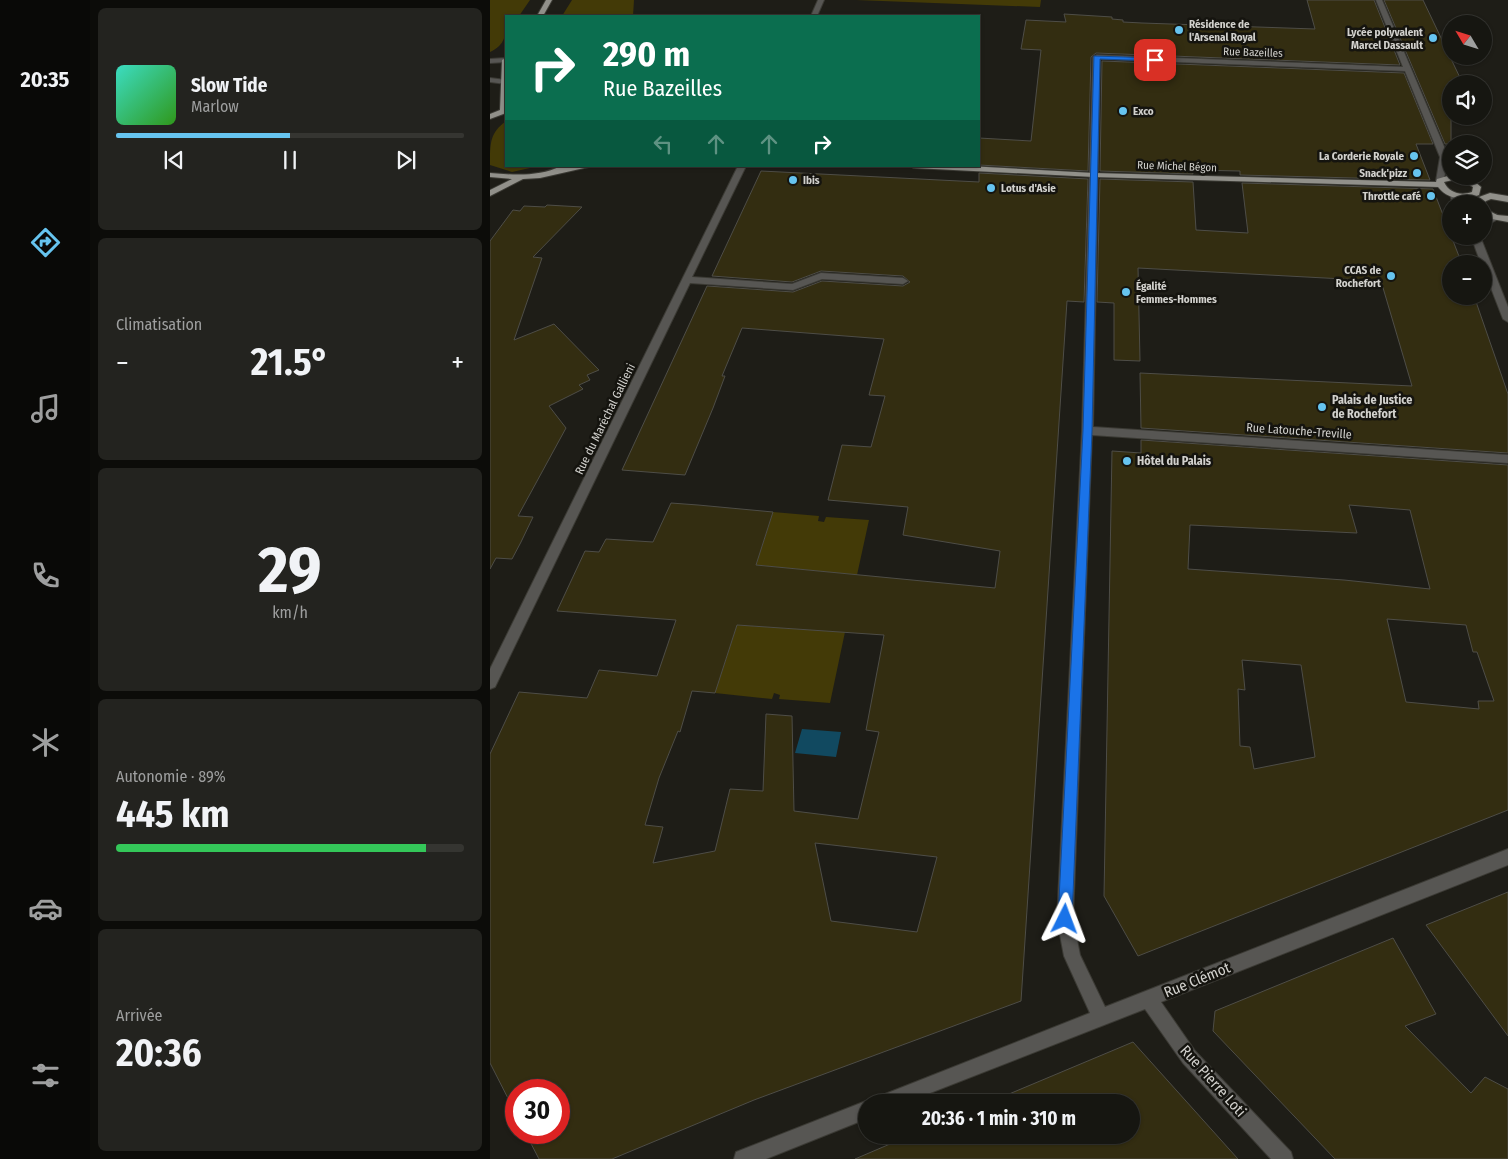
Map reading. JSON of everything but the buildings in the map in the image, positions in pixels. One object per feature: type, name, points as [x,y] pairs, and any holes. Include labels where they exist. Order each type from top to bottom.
[{"type":"main road","points":[[541,15],[549,0]]},
{"type":"main road","points":[[490,117],[505,110],[505,71]]},
{"type":"main road","name":"Rue Michel Bégon","points":[[934,167],[1094,175],[1440,183]]},
{"type":"main road","points":[[490,193],[523,177],[565,168]]},
{"type":"main road","points":[[490,175],[523,177]]},
{"type":"main road","points":[[1440,183],[1445,191],[1452,195]]},
{"type":"main road","points":[[1474,195],[1477,187],[1494,196],[1508,198]]},
{"type":"main road","points":[[1492,215],[1507,219]]},
{"type":"street","points":[[814,15],[821,0]]},
{"type":"street","points":[[1379,0],[1442,152]]},
{"type":"street","name":"Rue Bazeilles","points":[[1094,175],[1097,57],[1409,69]]},
{"type":"street","points":[[490,61],[505,60]]},
{"type":"street","points":[[490,80],[504,82]]},
{"type":"street","name":"Rue du Maréchal Gallieni","points":[[490,683],[742,167]]},
{"type":"street","points":[[1440,183],[1442,170]]},
{"type":"street","points":[[1094,175],[1088,431],[1065,919],[1072,956],[1101,1017]]},
{"type":"street","points":[[1480,245],[1508,319]]},
{"type":"street","points":[[688,280],[793,287],[821,276],[903,281]]},
{"type":"street","name":"Rue Latouche-Treville","points":[[1088,431],[1508,459]]},
{"type":"street","name":"Rue Clémot","points":[[906,1094],[1508,857]]},
{"type":"street","name":"Rue Pierre Loti","points":[[1148,999],[1189,1057],[1284,1159]]},
{"type":"street","points":[[743,1159],[858,1113]]},
{"type":"shaded area","points":[[490,0],[530,0],[520,15],[505,15],[503,42],[490,52]]},
{"type":"shaded area","points":[[572,0],[634,0],[633,15],[563,15]]},
{"type":"shaded area","points":[[856,0],[1041,0],[1040,7]]},
{"type":"shaded area","points":[[505,122],[505,167],[534,167],[512,172],[490,165],[492,139]]},
{"type":"shaded area","points":[[773,512],[819,516],[818,521],[824,522],[826,517],[869,520],[857,575],[756,565]]},
{"type":"shaded area","points":[[737,625],[845,632],[830,703],[779,699],[780,695],[774,693],[772,699],[715,693]]},
{"type":"water","points":[[802,729],[841,732],[836,757],[795,753]]},
{"type":"place","name":"Résidence de l'Arsenal Royal","points":[[1179,30]]},
{"type":"place","name":"Lycée polyvalent Marcel Dassault","points":[[1433,38]]},
{"type":"place","name":"Exco","points":[[1123,111]]},
{"type":"place","name":"La Corderie Royale","points":[[1414,156]]},
{"type":"place","name":"Snack'pizz","points":[[1417,173]]},
{"type":"place","name":"Ibis","points":[[793,180]]},
{"type":"place","name":"Lotus d'Asie","points":[[991,188]]},
{"type":"place","name":"Throttle café","points":[[1431,196]]},
{"type":"place","name":"CCAS de Rochefort","points":[[1391,276]]},
{"type":"place","name":"Égalité Femmes-Hommes","points":[[1126,292]]},
{"type":"place","name":"Palais de Justice de Rochefort","points":[[1322,407]]},
{"type":"place","name":"Hôtel du Palais","points":[[1127,461]]},
{"type":"route","points":[[1065,919],[1088,431],[1097,57],[1155,60]]}]
